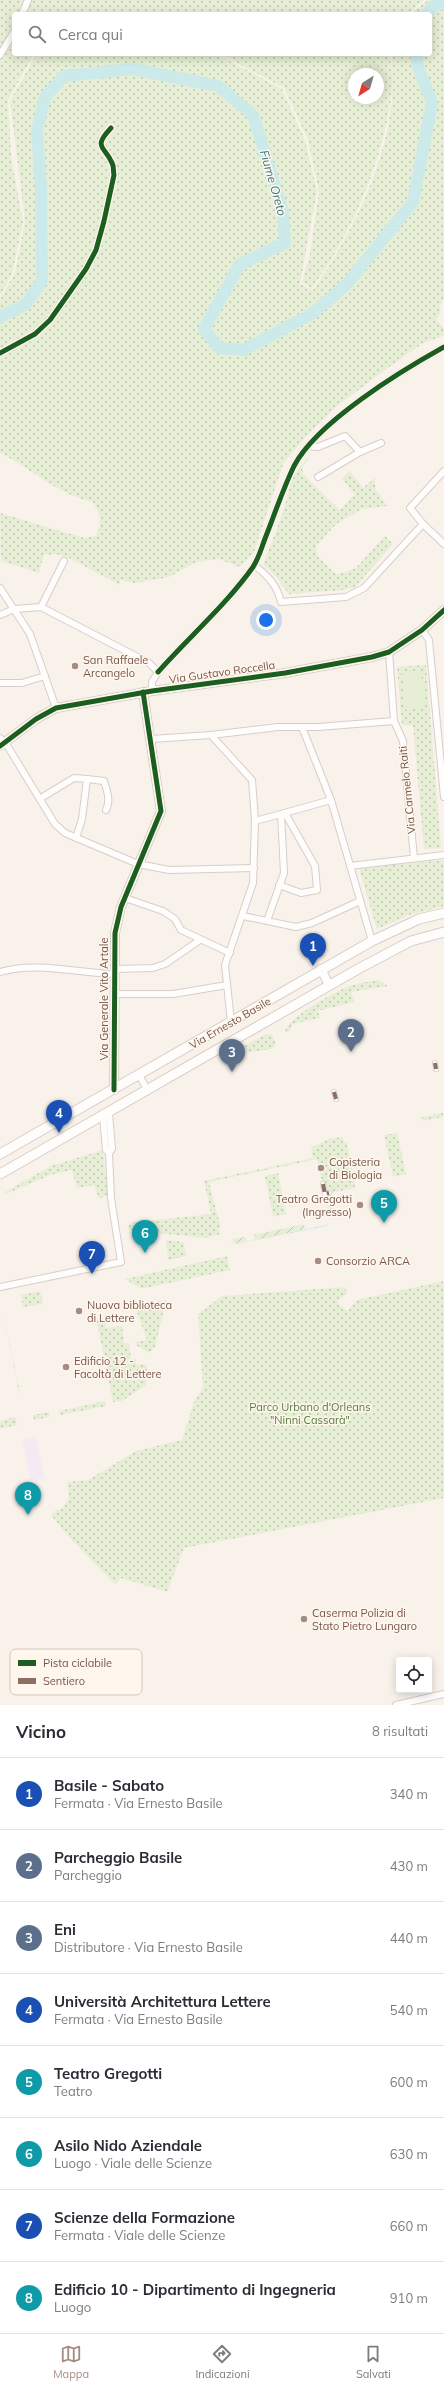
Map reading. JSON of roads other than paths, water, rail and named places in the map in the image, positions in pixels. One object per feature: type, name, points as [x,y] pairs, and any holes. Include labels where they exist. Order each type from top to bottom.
[{"type":"main road","name":"Via Ernesto Basile","points":[[1,1152],[114,1090],[320,969],[372,941],[419,919],[444,913]]},
{"type":"main road","name":"Via Ernesto Basile","points":[[0,1174],[148,1091],[329,985],[411,941],[444,932]]},
{"type":"street","points":[[23,12],[28,0]]},
{"type":"street","points":[[0,55],[12,35]]},
{"type":"street","points":[[0,353],[35,334],[50,320],[86,268],[96,250],[114,175],[112,163],[103,152],[101,146],[104,135],[111,128]]},
{"type":"street","points":[[152,691],[152,682],[158,672],[254,565],[286,483],[295,464],[309,446],[331,425],[376,389],[400,372],[444,347]]},
{"type":"street","points":[[309,446],[318,447],[345,436],[360,452]]},
{"type":"street","points":[[318,477],[360,452],[381,443]]},
{"type":"street","points":[[444,471],[410,508],[423,524],[444,544]]},
{"type":"street","points":[[254,565],[268,577],[278,589],[281,602],[346,597],[364,588],[423,524]]},
{"type":"street","points":[[41,607],[64,561]]},
{"type":"street","points":[[0,588],[30,634],[56,708]]},
{"type":"street","points":[[0,614],[14,609],[41,607],[136,655],[158,672]]},
{"type":"street","name":"Via Gustavo Roccella","points":[[2,742],[36,719],[56,708],[143,692],[285,673],[372,657],[389,652],[422,630],[444,610]]},
{"type":"street","points":[[422,630],[430,640],[444,797]]},
{"type":"street","name":"Via Carmelo Raiti","points":[[389,652],[394,721],[403,741],[414,858]]},
{"type":"street","points":[[0,683],[22,683],[45,676]]},
{"type":"street","name":"Via Generale Vito Artale","points":[[114,1090],[115,933],[125,898],[161,811],[143,692]]},
{"type":"street","points":[[437,715],[444,715]]},
{"type":"street","points":[[150,739],[211,735],[278,727],[302,727],[394,721]]},
{"type":"street","points":[[302,727],[332,800],[372,941]]},
{"type":"street","points":[[211,735],[252,780],[255,821],[253,883],[243,916],[225,965],[231,1022]]},
{"type":"street","points":[[2,742],[41,798],[55,824],[65,833],[138,864],[169,870],[254,868]]},
{"type":"street","points":[[41,798],[74,778],[104,781],[108,793],[108,804],[106,810]]},
{"type":"street","points":[[76,838],[82,819],[87,779]]},
{"type":"street","points":[[255,821],[332,800]]},
{"type":"street","points":[[267,921],[284,873],[283,813]]},
{"type":"street","points":[[279,886],[301,893],[317,890],[315,866],[283,813]]},
{"type":"street","points":[[350,866],[444,855]]},
{"type":"street","points":[[125,898],[162,911],[175,919],[181,930],[230,953]]},
{"type":"street","points":[[243,916],[296,927],[312,923],[360,901]]},
{"type":"street","points":[[0,972],[14,968],[41,967],[114,971],[153,968],[165,964],[200,940]]},
{"type":"street","points":[[320,969],[329,985]]},
{"type":"street","points":[[115,994],[173,994],[227,985]]},
{"type":"street","points":[[435,1063],[436,1070]]},
{"type":"street","points":[[139,1075],[148,1091]]},
{"type":"street","points":[[334,1092],[336,1099]]},
{"type":"street","points":[[0,1287],[121,1262],[111,1198],[106,1115]]},
{"type":"street","points":[[323,1184],[325,1194],[329,1193]]},
{"type":"street","points":[[396,1705],[444,1694]]},
{"type":"water","points":[[327,1226],[225,1246],[234,1244]]},
{"type":"waterway","name":"Fiume Oreto","points":[[428,12],[432,7],[444,3]]},
{"type":"waterway","name":"Fiume Oreto","points":[[0,317],[26,304],[42,281],[41,188],[37,131],[45,97],[64,76],[133,69],[218,86],[253,115],[283,212],[285,243],[240,264],[204,329],[219,348],[244,350],[313,313],[347,284],[413,202],[432,103],[418,67],[416,56]]},
{"type":"place","name":"San Raffaele Arcangelo","points":[[75,666]]},
{"type":"place","name":"Basile - Sabato","points":[[313,966]]},
{"type":"place","name":"Parcheggio Basile","points":[[351,1052]]},
{"type":"place","name":"Eni","points":[[232,1072]]},
{"type":"place","name":"Università Architettura Lettere","points":[[59,1133]]},
{"type":"place","name":"Copisteria di Biologia","points":[[321,1168]]},
{"type":"place","name":"Teatro Gregotti (Ingresso)","points":[[360,1205]]},
{"type":"place","name":"Teatro Gregotti","points":[[384,1223]]},
{"type":"place","name":"Asilo Nido Aziendale","points":[[145,1253]]},
{"type":"place","name":"Consorzio ARCA","points":[[318,1261]]},
{"type":"place","name":"Scienze della Formazione","points":[[92,1274]]},
{"type":"place","name":"Nuova biblioteca di Lettere","points":[[79,1311]]},
{"type":"place","name":"Edificio 12 - Facoltà di Lettere","points":[[66,1367]]},
{"type":"place","name":"Edificio 10 - Dipartimento di Ingegneria","points":[[28,1515]]},
{"type":"place","name":"Caserma Polizia di Stato Pietro Lungaro","points":[[304,1619]]},
{"type":"park label","name":"Parco Urbano d'Orleans \"Ninni Cassarà\"","points":[[310,1413]]}]
